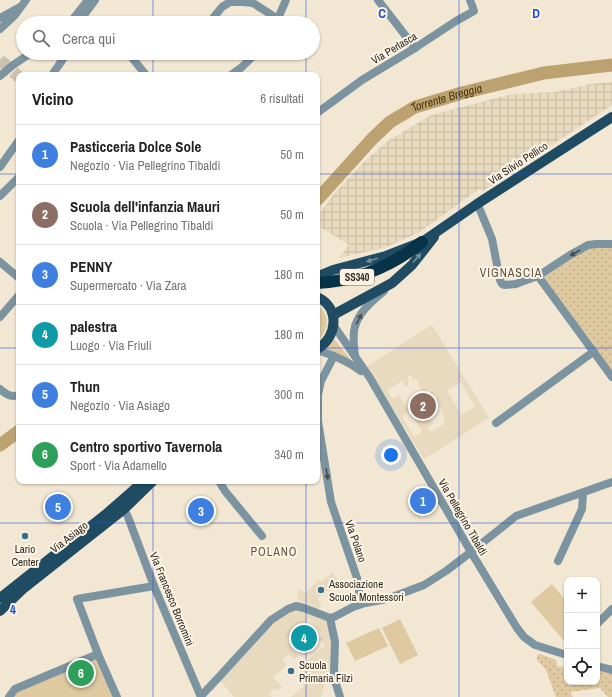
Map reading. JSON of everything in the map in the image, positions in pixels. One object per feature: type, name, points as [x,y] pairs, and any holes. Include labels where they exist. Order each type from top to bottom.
[{"type":"highway","name":"SS340","points":[[320,283],[339,281],[380,269],[394,262],[422,242]]},
{"type":"main road","name":"Via Silvio Pellico","points":[[320,276],[325,273],[379,258],[422,242],[477,204],[612,118]]},
{"type":"main road","name":"Via Silvio Pellico","points":[[333,315],[392,283],[412,265],[433,240],[438,230]]},
{"type":"main road","points":[[320,268],[342,268]]},
{"type":"main road","points":[[320,299],[327,304],[334,320],[332,334],[328,341],[320,347]]},
{"type":"main road","name":"Via Asiago","points":[[0,598],[99,520],[141,484]]},
{"type":"main road","name":"Via Asiago","points":[[0,611],[24,588],[124,509],[150,484]]},
{"type":"street","points":[[75,16],[88,0]]},
{"type":"street","points":[[83,16],[95,0]]},
{"type":"street","points":[[279,16],[286,0]]},
{"type":"street","points":[[378,0],[415,48]]},
{"type":"street","name":"Via Perlasca","points":[[320,111],[362,80],[474,11],[470,0]]},
{"type":"street","points":[[215,16],[222,7],[230,2],[243,2],[253,3],[270,16]]},
{"type":"street","points":[[0,18],[24,3]]},
{"type":"street","points":[[0,29],[16,15],[24,3]]},
{"type":"street","points":[[0,76],[20,60]]},
{"type":"street","points":[[54,72],[62,60]]},
{"type":"street","points":[[134,60],[143,72]]},
{"type":"street","points":[[235,72],[249,60]]},
{"type":"street","points":[[0,167],[16,144]]},
{"type":"street","points":[[0,196],[16,180]]},
{"type":"street","points":[[477,204],[492,239],[502,284],[516,284],[538,276],[588,245],[612,244]]},
{"type":"street","points":[[0,262],[16,275]]},
{"type":"street","points":[[538,276],[612,377]]},
{"type":"street","points":[[355,357],[354,330],[360,316],[373,300],[392,283]]},
{"type":"street","points":[[0,317],[16,298]]},
{"type":"street","name":"Via Pellegrino Tibaldi","points":[[334,326],[370,378],[517,628],[524,637],[535,645],[564,655]]},
{"type":"street","name":"Via Pellegrino Tibaldi","points":[[320,350],[354,366],[370,378]]},
{"type":"street","points":[[496,423],[593,352]]},
{"type":"street","name":"Via Polano","points":[[320,385],[321,380],[334,356]]},
{"type":"street","points":[[0,389],[11,396],[16,396]]},
{"type":"street","name":"Via Polano","points":[[320,445],[331,502],[357,578],[360,597],[366,603]]},
{"type":"street","points":[[201,696],[271,620],[288,609],[296,606],[330,618],[353,607],[387,599],[424,585],[446,571],[516,516],[612,482]]},
{"type":"street","points":[[221,484],[262,536]]},
{"type":"street","points":[[558,560],[582,509],[582,493]]},
{"type":"street","points":[[124,499],[122,502],[124,509]]},
{"type":"street","name":"Via Francesco Borromini","points":[[124,509],[154,586],[201,696]]},
{"type":"street","points":[[117,697],[98,654],[77,599],[154,586]]},
{"type":"street","points":[[600,621],[612,609]]},
{"type":"street","points":[[330,618],[335,642],[335,681],[340,697]]},
{"type":"street","name":"Via Pellegrino Tibaldi","points":[[552,651],[564,649]]},
{"type":"street","points":[[9,697],[16,689],[98,654]]},
{"type":"shaded area","points":[[612,82],[612,105],[483,191],[479,189],[420,232],[387,247],[339,258],[349,245],[320,227],[320,213],[333,195],[361,165],[386,142],[431,115],[512,94],[556,92],[591,84]]},
{"type":"shaded area","points":[[612,244],[612,377],[538,276],[588,245]]},
{"type":"shaded area","points":[[320,307],[327,322],[320,338]]},
{"type":"shaded area","points":[[432,325],[489,418],[424,459],[367,366]],"holes":[[[408,376],[412,376],[412,379],[418,380],[418,386],[421,387],[421,393],[424,393],[424,396],[421,396],[421,400],[427,400],[427,390],[431,390],[431,394],[437,394],[437,401],[439,401],[439,407],[442,408],[442,415],[444,415],[444,424],[431,432],[428,427],[433,424],[426,413],[414,419],[422,432],[414,437],[402,416],[408,412],[409,408],[406,408],[406,404],[400,399],[400,395],[392,399],[387,390],[402,381],[405,386],[408,386]],[[461,382],[475,407],[461,415],[447,390]]]},
{"type":"shaded area","points":[[334,339],[351,360],[326,349]]},
{"type":"shaded area","name":"Associazione Scuola Montessori","points":[[333,572],[340,584],[329,593],[327,591],[317,599],[322,605],[318,609],[297,599],[299,589],[305,593],[319,580],[321,582]]},
{"type":"shaded area","points":[[552,584],[564,598],[564,641],[531,602]]},
{"type":"shaded area","points":[[296,606],[330,618],[335,642],[330,667],[321,697],[291,697],[311,680],[296,663],[301,659],[304,663],[325,645],[321,640],[314,646],[313,644],[323,635],[309,619],[285,640],[298,656],[294,660],[288,654],[282,660],[287,665],[273,677],[282,687],[277,691],[274,688],[269,693],[272,697],[234,697],[218,678],[271,620]]},
{"type":"shaded area","points":[[400,619],[418,655],[400,664],[382,628]]},
{"type":"shaded area","points":[[379,628],[388,646],[355,661],[346,643]]},
{"type":"shaded area","points":[[540,654],[556,660],[557,666],[564,667],[564,685],[600,685],[600,669],[612,672],[612,697],[608,697],[600,688],[570,692],[573,697],[556,697],[546,670],[537,660],[537,655]]},
{"type":"shaded area","points":[[99,655],[115,697],[13,697],[16,691]]},
{"type":"waterway","name":"Torrente Breggia","points":[[320,197],[372,139],[390,122],[415,107],[462,93],[544,73],[612,65]]},
{"type":"waterway","name":"Torrente Breggia","points":[[0,445],[16,433]]},
{"type":"tunnel","points":[[0,60],[16,74]]},
{"type":"place","name":"Scuola dell'infanzia Mauri","points":[[423,406]]},
{"type":"place","name":"Pasticceria Dolce Sole","points":[[423,501]]},
{"type":"place","name":"Thun","points":[[58,507]]},
{"type":"place","name":"PENNY","points":[[201,511]]},
{"type":"place","name":"Lario Center","points":[[25,536]]},
{"type":"place","name":"Associazione Scuola Montessori","points":[[321,590]]},
{"type":"place","name":"palestra","points":[[304,638]]},
{"type":"place","name":"Scuola Primaria Filzi","points":[[291,671]]},
{"type":"place","name":"Centro sportivo Tavernola","points":[[81,673]]},
{"type":"district","name":"VIGNASCIA","points":[[511,273]]},
{"type":"district","name":"POLANO","points":[[274,552]]}]
